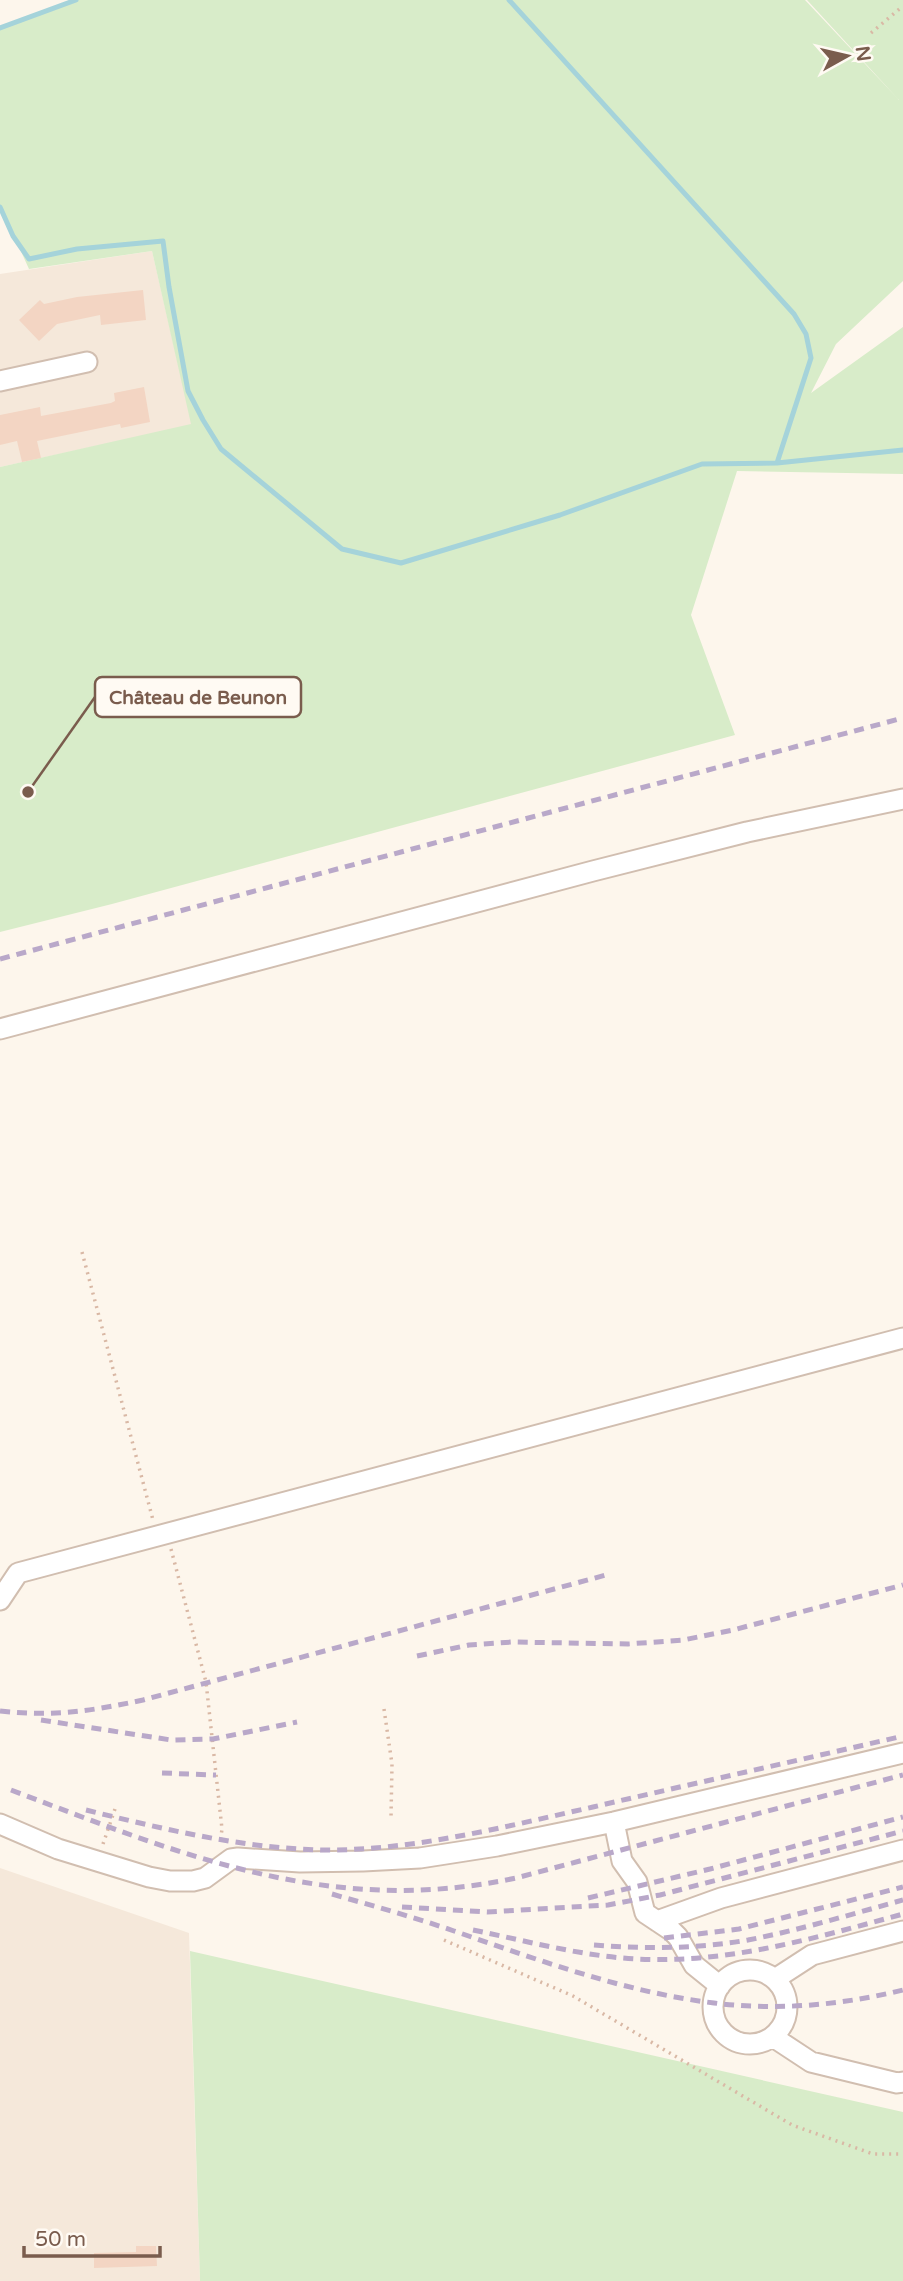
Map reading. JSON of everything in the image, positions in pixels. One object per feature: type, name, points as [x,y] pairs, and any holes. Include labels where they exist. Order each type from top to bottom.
[{"type":"street","points":[[0,381],[87,362]]},
{"type":"street","points":[[0,1028],[644,858],[747,832],[903,799]]},
{"type":"street","points":[[0,1600],[18,1573],[903,1338]]},
{"type":"street","points":[[0,1824],[58,1849],[149,1877],[182,1882],[205,1878],[228,1861],[238,1858],[300,1862],[420,1858],[497,1846],[614,1822],[903,1753]]},
{"type":"street","points":[[614,1822],[622,1861],[636,1882],[645,1913],[678,1937],[694,1965],[720,1986]]},
{"type":"street","points":[[657,1921],[721,1898],[903,1850]]},
{"type":"street","points":[[775,1979],[812,1955],[903,1931]]},
{"type":"street","points":[[752,1969],[775,1979],[782,1987],[788,2006],[786,2018],[773,2037],[750,2044],[727,2036],[714,2015],[713,2003],[720,1986],[728,1977],[752,1969]]},
{"type":"street","points":[[773,2037],[811,2062],[897,2083],[903,2082]]},
{"type":"path","points":[[871,33],[903,6]]},
{"type":"path","points":[[82,1252],[206,1682],[222,1829],[218,1857],[228,1861]]},
{"type":"path","points":[[384,1709],[392,1764],[391,1816]]},
{"type":"path","points":[[97,1861],[116,1806]]},
{"type":"path","points":[[444,1940],[573,1996],[792,2124],[873,2154],[903,2154]]},
{"type":"shaded area","points":[[152,251],[192,425],[0,467],[0,274]]},
{"type":"shaded area","points":[[0,1868],[189,1933],[200,2281],[0,2281]]},
{"type":"green space","points":[[74,0],[805,0],[899,100],[807,0],[903,0],[903,281],[836,344],[811,393],[903,327],[903,474],[737,471],[691,615],[735,735],[0,932],[0,467],[191,424],[152,251],[29,269],[0,205],[0,28]]},
{"type":"green space","points":[[190,1951],[903,2112],[903,2281],[200,2281]]},
{"type":"building","points":[[143,290],[146,320],[101,325],[100,315],[57,324],[39,341],[19,320],[40,300],[44,304],[77,297]]},
{"type":"building","points":[[144,387],[150,422],[121,428],[120,424],[37,441],[41,458],[22,462],[17,441],[0,445],[0,415],[40,407],[41,416],[111,403],[115,401],[114,393]]},
{"type":"building","points":[[136,2246],[156,2246],[157,2266],[94,2268],[94,2253],[136,2252]]},
{"type":"waterway","points":[[0,28],[76,0]]},
{"type":"waterway","points":[[509,0],[794,314],[806,334],[811,358],[777,463],[903,450]]},
{"type":"waterway","points":[[0,207],[13,236],[29,259],[77,249],[163,241],[188,391],[203,420],[221,449],[342,549],[401,563],[560,515],[702,464],[777,463]]},
{"type":"railway","points":[[0,959],[903,718]]},
{"type":"railway","points":[[0,1711],[72,1712],[143,1700],[606,1575]]},
{"type":"railway","points":[[417,1656],[469,1645],[512,1642],[628,1644],[683,1640],[733,1630],[903,1585]]},
{"type":"railway","points":[[41,1720],[171,1740],[213,1739],[297,1722]]},
{"type":"railway","points":[[86,1810],[261,1846],[321,1850],[390,1847],[492,1830],[903,1736]]},
{"type":"railway","points":[[162,1773],[216,1775]]},
{"type":"railway","points":[[11,1790],[196,1857],[319,1885],[382,1890],[448,1888],[516,1878],[903,1775]]},
{"type":"railway","points":[[588,1898],[710,1869],[903,1817]]},
{"type":"railway","points":[[402,1907],[487,1912],[608,1905],[660,1895],[903,1831]]},
{"type":"railway","points":[[664,1938],[739,1929],[903,1887]]},
{"type":"railway","points":[[332,1894],[424,1921],[582,1974],[680,1998],[738,2005],[785,2006],[833,2003],[903,1990]]},
{"type":"railway","points":[[594,1945],[671,1947],[729,1943],[787,1932],[903,1900]]},
{"type":"railway","points":[[473,1930],[595,1955],[670,1959],[771,1947],[903,1914]]},
{"type":"place","name":"Château de Beunon","points":[[28,792]]}]
